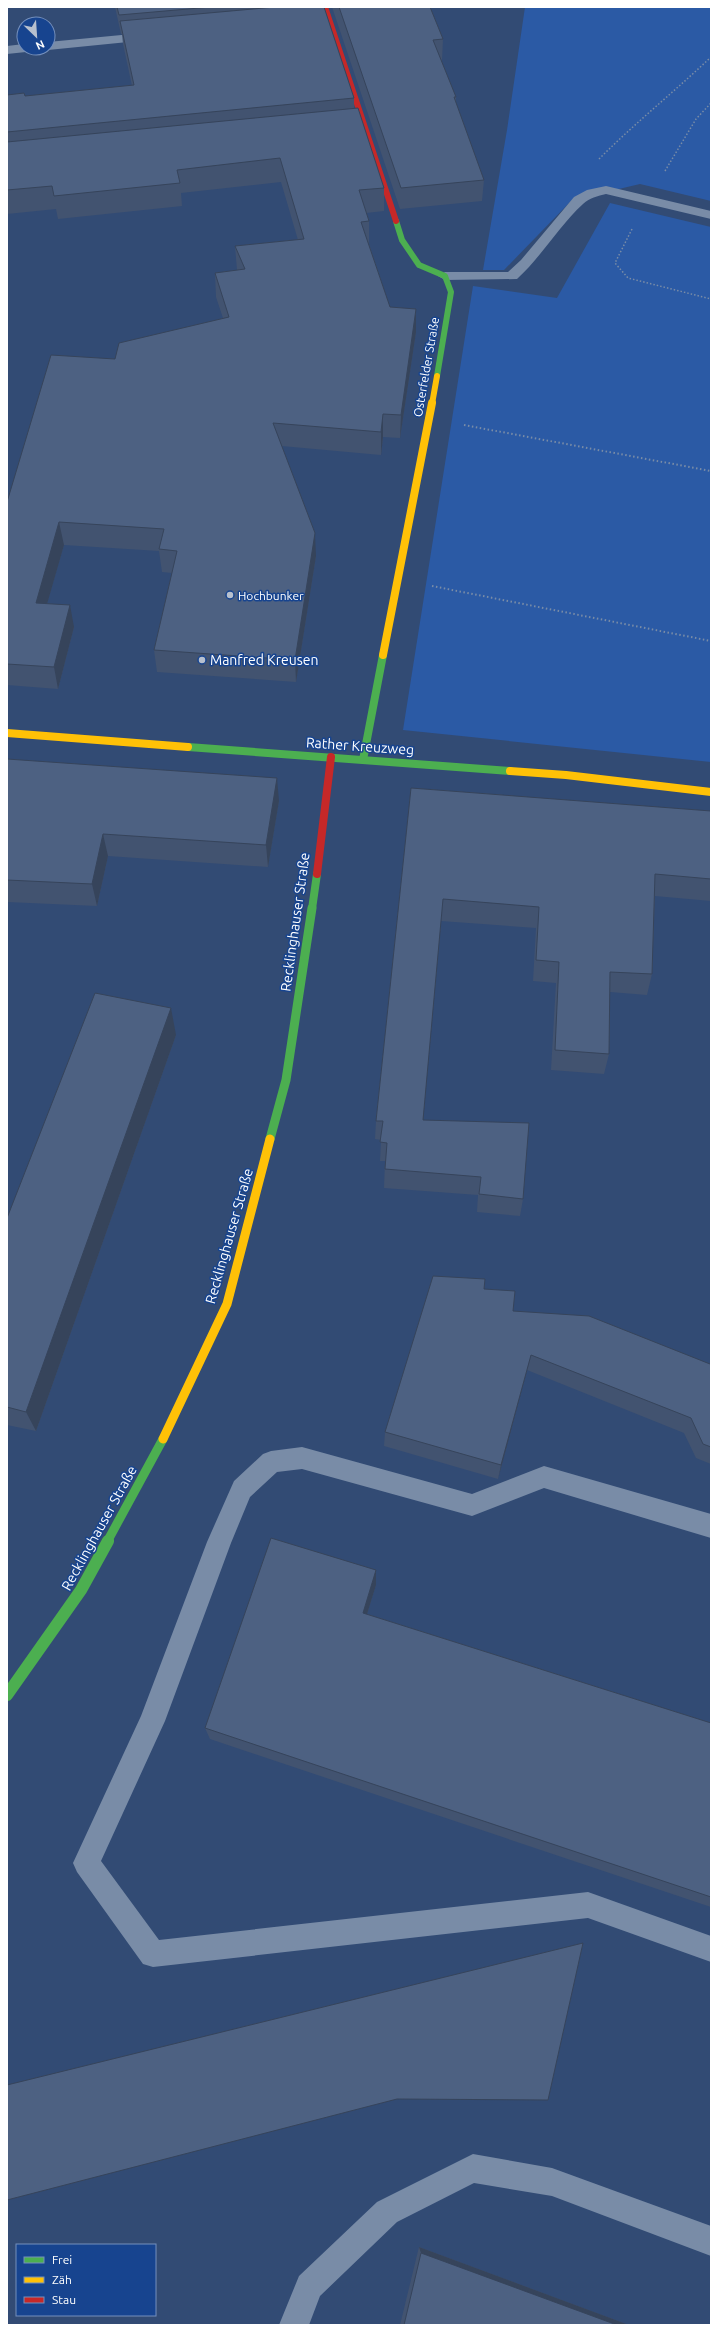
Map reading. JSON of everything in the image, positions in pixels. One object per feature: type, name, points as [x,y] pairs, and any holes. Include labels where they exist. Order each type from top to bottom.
[{"type":"street","points":[[326,7],[359,125],[402,240],[419,265],[445,276]]},
{"type":"street","points":[[313,21],[329,20]]},
{"type":"street","points":[[56,45],[164,35]]},
{"type":"street","name":"Osterfelder Straße","points":[[363,760],[397,578],[422,464],[428,418],[439,371],[451,292],[445,276]]},
{"type":"street","name":"Rather Kreuzweg","points":[[7,733],[566,775],[711,792]]},
{"type":"street","name":"Recklinghauser Straße","points":[[7,1695],[82,1590],[156,1453],[227,1304],[286,1080],[316,879],[331,757]]},
{"type":"lane","points":[[445,276],[512,276],[526,263],[579,200],[592,193],[606,190],[711,215]]},
{"type":"lane","points":[[711,1526],[544,1477],[472,1505],[302,1458],[271,1462],[242,1489],[219,1542],[152,1721],[86,1863],[153,1954],[588,1905],[711,1948]]},
{"type":"lane","points":[[294,2325],[309,2286],[387,2212],[473,2168],[552,2182],[711,2241]]},
{"type":"path","points":[[592,193],[599,157],[711,58]]},
{"type":"path","points":[[428,418],[711,471]]},
{"type":"path","points":[[397,578],[711,641]]},
{"type":"shaded area","points":[[525,7],[711,7],[711,201],[640,184],[572,200],[504,270],[483,270],[507,130]]},
{"type":"shaded area","points":[[610,203],[711,227],[711,762],[403,730],[473,286],[557,298]]},
{"type":"building","points":[[117,7],[211,7],[119,15]]},
{"type":"building","points":[[275,7],[324,7],[354,98],[7,132],[7,95],[24,93],[25,96],[134,85],[120,21]]},
{"type":"building","points":[[339,7],[430,7],[443,39],[433,40],[456,97],[454,97],[484,180],[401,188]]},
{"type":"building","points":[[358,108],[384,188],[359,190],[369,221],[361,222],[390,307],[416,309],[401,415],[383,414],[381,432],[273,423],[315,533],[295,660],[154,650],[177,551],[159,549],[164,529],[59,522],[36,603],[70,605],[54,667],[7,664],[7,502],[51,355],[115,359],[119,343],[229,317],[215,273],[245,269],[235,246],[304,239],[280,158],[177,170],[180,183],[54,196],[52,186],[7,190],[7,142]]},
{"type":"building","points":[[7,759],[277,778],[266,845],[103,834],[92,884],[7,880]]},
{"type":"building","points":[[411,788],[711,811],[711,879],[655,874],[652,974],[610,972],[609,1054],[555,1050],[559,962],[536,960],[539,907],[443,899],[423,1120],[529,1123],[523,1199],[479,1194],[481,1177],[385,1169],[387,1143],[380,1142],[383,1121],[376,1121]]},
{"type":"building","points":[[95,993],[171,1008],[26,1412],[7,1407],[7,1218]]},
{"type":"building","points":[[433,1276],[485,1279],[484,1289],[515,1291],[513,1311],[589,1316],[711,1364],[711,1447],[703,1444],[691,1418],[531,1355],[501,1465],[385,1432]]},
{"type":"building","points":[[271,1538],[376,1570],[363,1613],[711,1723],[711,1897],[205,1728]]},
{"type":"building","points":[[583,1943],[548,2100],[397,2099],[7,2200],[7,2085]]},
{"type":"building","points":[[421,2253],[617,2325],[404,2325]]},
{"type":"traffic: fast","points":[[396,221],[402,240],[419,265],[445,276],[451,292],[437,376]]},
{"type":"traffic: fast","points":[[363,760],[383,655]]},
{"type":"traffic: fast","points":[[188,747],[510,771]]},
{"type":"traffic: fast","points":[[270,1139],[286,1080],[317,874]]},
{"type":"traffic: fast","points":[[7,1695],[81,1590],[163,1439]]},
{"type":"traffic: slow","points":[[383,655],[437,376]]},
{"type":"traffic: slow","points":[[7,733],[188,747]]},
{"type":"traffic: slow","points":[[510,771],[566,775],[711,792]]},
{"type":"traffic: slow","points":[[163,1439],[227,1304],[270,1139]]},
{"type":"traffic: jam","points":[[325,7],[396,221]]},
{"type":"traffic: jam","points":[[317,874],[331,757]]},
{"type":"place","name":"Hochbunker","points":[[230,595]]},
{"type":"place","name":"Manfred Kreusen","points":[[202,660]]}]
